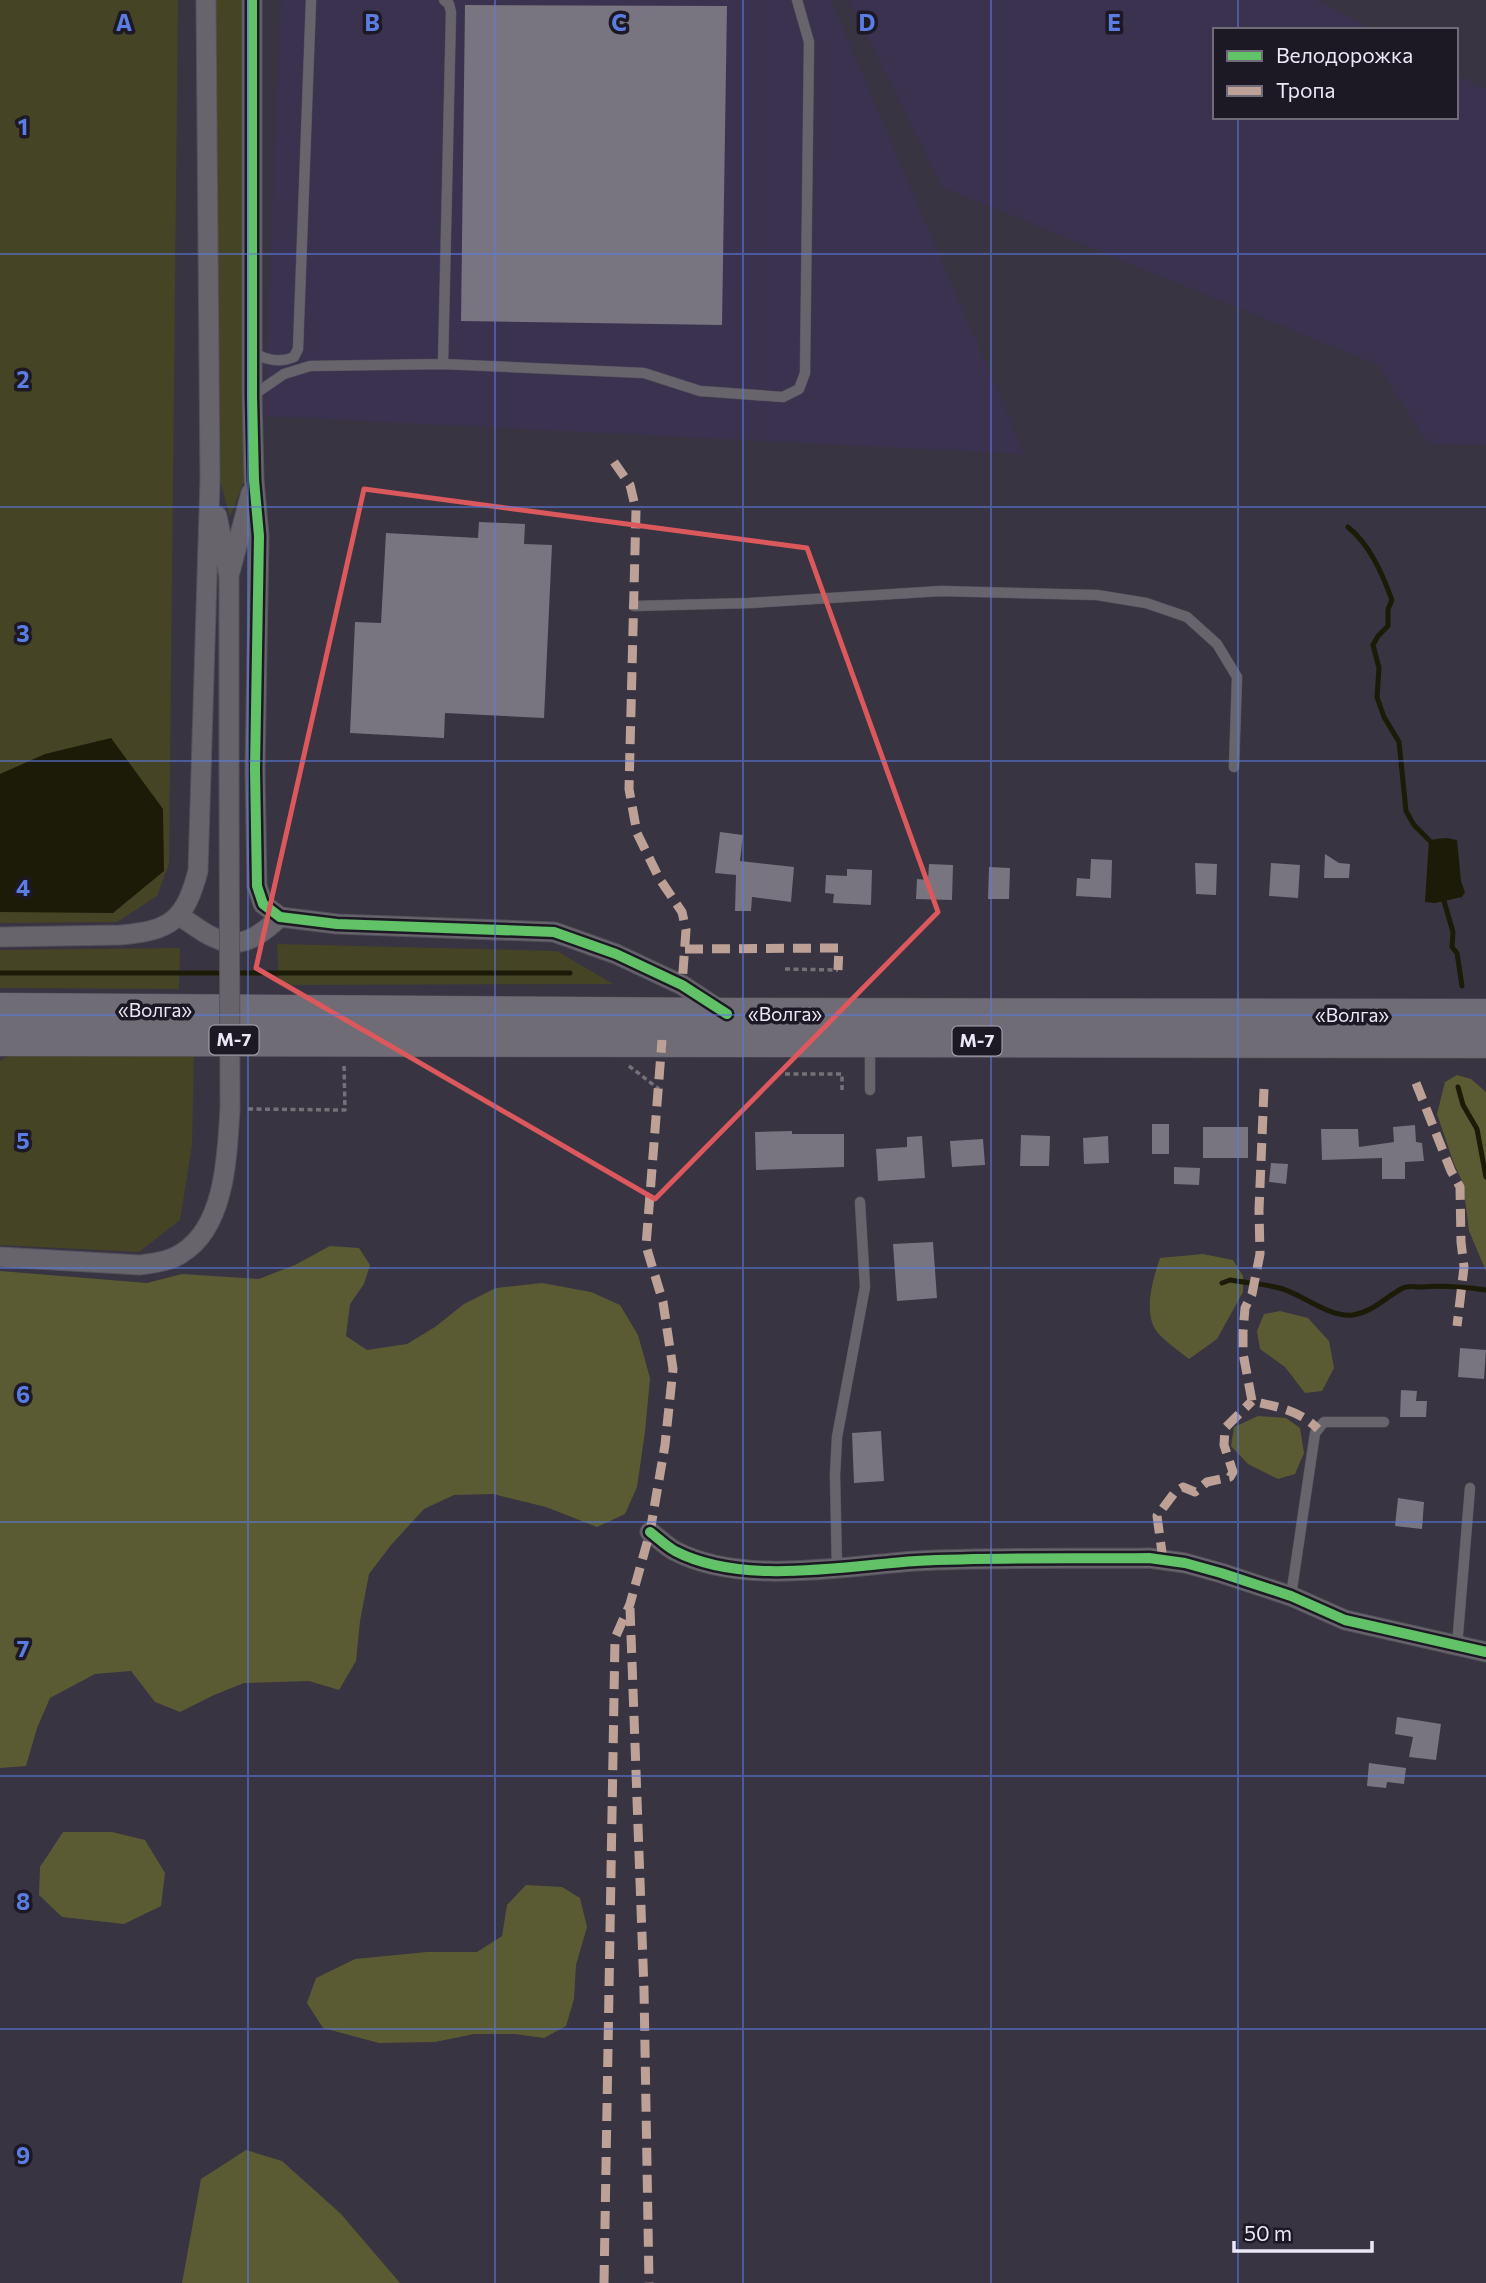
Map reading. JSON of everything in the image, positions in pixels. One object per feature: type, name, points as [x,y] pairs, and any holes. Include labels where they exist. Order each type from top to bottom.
[{"type":"highway","name":"«Волга»","points":[[0,1009],[1486,1015]]},
{"type":"highway","name":"«Волга»","points":[[4,1042],[1486,1042]]},
{"type":"street","points":[[0,937],[139,934],[180,916],[191,895],[198,871],[210,480],[206,0]]},
{"type":"street","points":[[252,0],[252,396],[254,480],[259,536],[255,769],[257,886],[263,904],[280,917],[337,924],[554,932],[616,954],[682,985],[727,1014]]},
{"type":"street","points":[[0,1257],[141,1265],[159,1262],[183,1253],[203,1233],[218,1202],[226,1172],[234,1109],[229,576],[210,480]]},
{"type":"street","points":[[229,576],[254,480]]},
{"type":"street","points":[[180,916],[214,940],[229,943],[263,934],[280,917]]},
{"type":"street","points":[[650,1532],[674,1550],[706,1563],[740,1570],[815,1571],[916,1561],[1149,1558],[1185,1563],[1291,1596],[1345,1620],[1486,1652]]},
{"type":"lane","points":[[252,352],[264,359],[287,360],[294,357],[298,349],[311,0]]},
{"type":"lane","points":[[443,364],[452,12],[444,0]]},
{"type":"lane","points":[[252,396],[284,374],[310,366],[443,364],[644,373],[700,391],[783,397],[799,389],[805,373],[809,42],[797,0]]},
{"type":"lane","points":[[634,606],[750,603],[941,591],[1097,596],[1146,603],[1187,617],[1217,644],[1237,677],[1234,767]]},
{"type":"lane","points":[[870,1041],[870,1090]]},
{"type":"lane","points":[[837,1569],[837,1437],[865,1287],[860,1202]]},
{"type":"lane","points":[[1291,1596],[1315,1433],[1324,1422],[1384,1422]]},
{"type":"lane","points":[[1457,1646],[1469,1488]]},
{"type":"path","points":[[785,970],[838,970]]},
{"type":"path","points":[[785,1074],[842,1074],[842,1090]]},
{"type":"path","points":[[234,1109],[345,1110]]},
{"type":"highlighted area","points":[[364,489],[807,548],[938,912],[655,1199],[256,968]]},
{"type":"shaded area","points":[[0,0],[178,0],[169,864],[157,896],[117,922],[0,923]]},
{"type":"shaded area","points":[[216,0],[244,0],[244,481],[230,517],[220,480]]},
{"type":"shaded area","points":[[281,0],[831,0],[1024,454],[264,416]]},
{"type":"shaded area","points":[[849,0],[1317,0],[1369,28],[1213,28],[1213,119],[1458,119],[1458,75],[1486,90],[1486,445],[1428,444],[1378,365],[942,187]]},
{"type":"shaded area","points":[[111,738],[163,809],[164,871],[113,913],[0,912],[0,774],[45,754]]},
{"type":"shaded area","points":[[1429,840],[1457,840],[1461,881],[1465,892],[1462,897],[1435,903],[1425,902]]},
{"type":"shaded area","points":[[277,944],[557,951],[613,984],[279,985]]},
{"type":"shaded area","points":[[180,948],[179,989],[0,988],[0,950]]},
{"type":"shaded area","points":[[13,1053],[194,1053],[192,1145],[180,1220],[139,1252],[0,1245],[0,1061]]},
{"type":"shaded area","points":[[1457,1075],[1471,1079],[1486,1092],[1486,1271],[1469,1231],[1463,1183],[1437,1114],[1445,1082]]},
{"type":"shaded area","points":[[330,1246],[359,1248],[370,1265],[364,1284],[350,1304],[346,1336],[367,1350],[407,1344],[435,1327],[464,1304],[496,1288],[542,1283],[591,1292],[620,1305],[638,1335],[650,1378],[637,1487],[625,1514],[597,1527],[546,1507],[493,1494],[454,1495],[424,1509],[369,1574],[356,1661],[339,1690],[309,1681],[244,1683],[180,1712],[155,1702],[131,1671],[95,1674],[50,1698],[37,1728],[26,1766],[0,1768],[0,1271],[147,1283],[182,1274],[259,1279],[295,1265]]},
{"type":"shaded area","points":[[1203,1254],[1233,1260],[1243,1276],[1243,1292],[1217,1339],[1189,1359],[1169,1344],[1153,1325],[1150,1296],[1160,1258]]},
{"type":"shaded area","points":[[1280,1311],[1308,1318],[1329,1341],[1334,1368],[1322,1391],[1305,1393],[1285,1367],[1260,1349],[1257,1331],[1264,1314]]},
{"type":"shaded area","points":[[1258,1416],[1286,1418],[1300,1428],[1304,1453],[1295,1474],[1278,1479],[1248,1464],[1231,1446],[1234,1427]]},
{"type":"shaded area","points":[[63,1832],[112,1832],[145,1840],[165,1873],[161,1906],[124,1924],[62,1917],[39,1895],[40,1867]]},
{"type":"shaded area","points":[[526,1885],[562,1887],[580,1898],[587,1927],[576,1965],[574,1999],[566,2026],[544,2038],[515,2034],[474,2034],[435,2042],[379,2043],[323,2028],[307,2003],[316,1978],[355,1959],[427,1952],[477,1952],[502,1936],[507,1905]]},
{"type":"shaded area","points":[[246,2150],[282,2161],[341,2214],[400,2283],[182,2283],[201,2179]]},
{"type":"building","points":[[465,5],[727,6],[722,325],[461,321]]},
{"type":"building","points":[[479,522],[525,524],[524,544],[552,545],[544,718],[445,713],[444,738],[350,733],[355,622],[381,623],[386,533],[478,538]]},
{"type":"building","points":[[720,832],[743,835],[740,861],[794,867],[791,902],[752,897],[751,911],[735,911],[736,875],[715,873]]},
{"type":"building","points":[[1325,854],[1339,863],[1350,864],[1349,878],[1324,878]]},
{"type":"building","points":[[1091,859],[1112,860],[1111,898],[1076,896],[1077,878],[1090,879]]},
{"type":"building","points":[[1195,863],[1217,864],[1216,895],[1196,894]]},
{"type":"building","points":[[1271,863],[1300,865],[1298,898],[1269,896]]},
{"type":"building","points":[[929,864],[953,865],[952,900],[916,899],[917,879],[928,880]]},
{"type":"building","points":[[989,867],[1010,868],[1009,899],[988,899]]},
{"type":"building","points":[[847,869],[872,870],[871,905],[833,903],[834,894],[825,893],[826,875],[847,876]]},
{"type":"building","points":[[1152,1124],[1169,1124],[1169,1154],[1152,1154]]},
{"type":"building","points":[[1415,1125],[1416,1142],[1422,1143],[1424,1161],[1405,1162],[1405,1179],[1382,1179],[1382,1158],[1322,1160],[1321,1129],[1358,1129],[1359,1147],[1394,1142],[1393,1127]]},
{"type":"building","points":[[1203,1127],[1248,1127],[1248,1158],[1203,1158]]},
{"type":"building","points":[[792,1131],[792,1134],[844,1134],[844,1167],[756,1170],[755,1132]]},
{"type":"building","points":[[1021,1135],[1050,1136],[1049,1166],[1020,1166]]},
{"type":"building","points":[[922,1136],[925,1178],[878,1181],[876,1149],[907,1147],[907,1137]]},
{"type":"building","points":[[1108,1136],[1109,1163],[1084,1164],[1083,1138]]},
{"type":"building","points":[[983,1139],[985,1165],[952,1167],[950,1141]]},
{"type":"building","points":[[1271,1163],[1288,1164],[1286,1184],[1269,1182]]},
{"type":"building","points":[[1174,1167],[1200,1168],[1199,1185],[1174,1184]]},
{"type":"building","points":[[933,1242],[937,1298],[897,1301],[893,1244]]},
{"type":"building","points":[[1460,1348],[1486,1350],[1484,1379],[1458,1377]]},
{"type":"building","points":[[1401,1390],[1417,1391],[1416,1401],[1427,1401],[1426,1417],[1400,1417]]},
{"type":"building","points":[[881,1431],[884,1481],[854,1483],[852,1433]]},
{"type":"building","points":[[1398,1498],[1424,1502],[1422,1529],[1395,1526]]},
{"type":"building","points":[[1397,1717],[1441,1724],[1436,1760],[1409,1757],[1413,1737],[1395,1734]]},
{"type":"building","points":[[1369,1763],[1406,1768],[1404,1784],[1387,1782],[1386,1788],[1367,1786]]},
{"type":"waterway","points":[[1348,527],[1369,551],[1392,600],[1388,609],[1388,626],[1373,645],[1379,668],[1377,697],[1384,717],[1399,742],[1406,811],[1414,825],[1429,840]]},
{"type":"waterway","points":[[1444,901],[1453,932],[1452,947],[1457,953],[1462,986]]},
{"type":"waterway","points":[[0,973],[570,973]]},
{"type":"waterway","points":[[1458,1087],[1463,1105],[1477,1129],[1486,1177]]},
{"type":"waterway","points":[[1222,1283],[1230,1280],[1277,1287],[1327,1310],[1345,1315],[1366,1311],[1406,1287],[1446,1286],[1486,1290]]},
{"type":"marked path","points":[[614,462],[630,485],[636,510],[629,789],[637,833],[659,878],[682,912],[686,930],[682,985]]},
{"type":"marked path","points":[[685,949],[839,948],[838,970]]},
{"type":"marked path","points":[[604,2283],[615,1638],[630,1604],[650,1532],[665,1445],[673,1369],[663,1302],[646,1246],[662,1040]]},
{"type":"marked path","points":[[1416,1083],[1460,1187],[1464,1267],[1457,1326]]},
{"type":"marked path","points":[[1264,1089],[1260,1254],[1252,1294],[1245,1308],[1243,1353],[1252,1401],[1295,1413],[1318,1429]]},
{"type":"marked path","points":[[1163,1560],[1157,1516],[1175,1492],[1183,1487],[1195,1492],[1207,1482],[1230,1477],[1233,1472],[1224,1445],[1225,1428],[1252,1401]]},
{"type":"marked path","points":[[630,1608],[644,1990],[649,2283]]},
{"type":"cycle path","points":[[252,0],[252,396],[254,480],[259,536],[255,769],[257,886],[263,904],[280,917],[337,924],[554,932],[616,954],[682,985],[727,1014]]},
{"type":"cycle path","points":[[650,1532],[675,1551],[702,1562],[761,1571],[974,1559],[1149,1558],[1185,1563],[1291,1596],[1345,1620],[1486,1652]]}]
